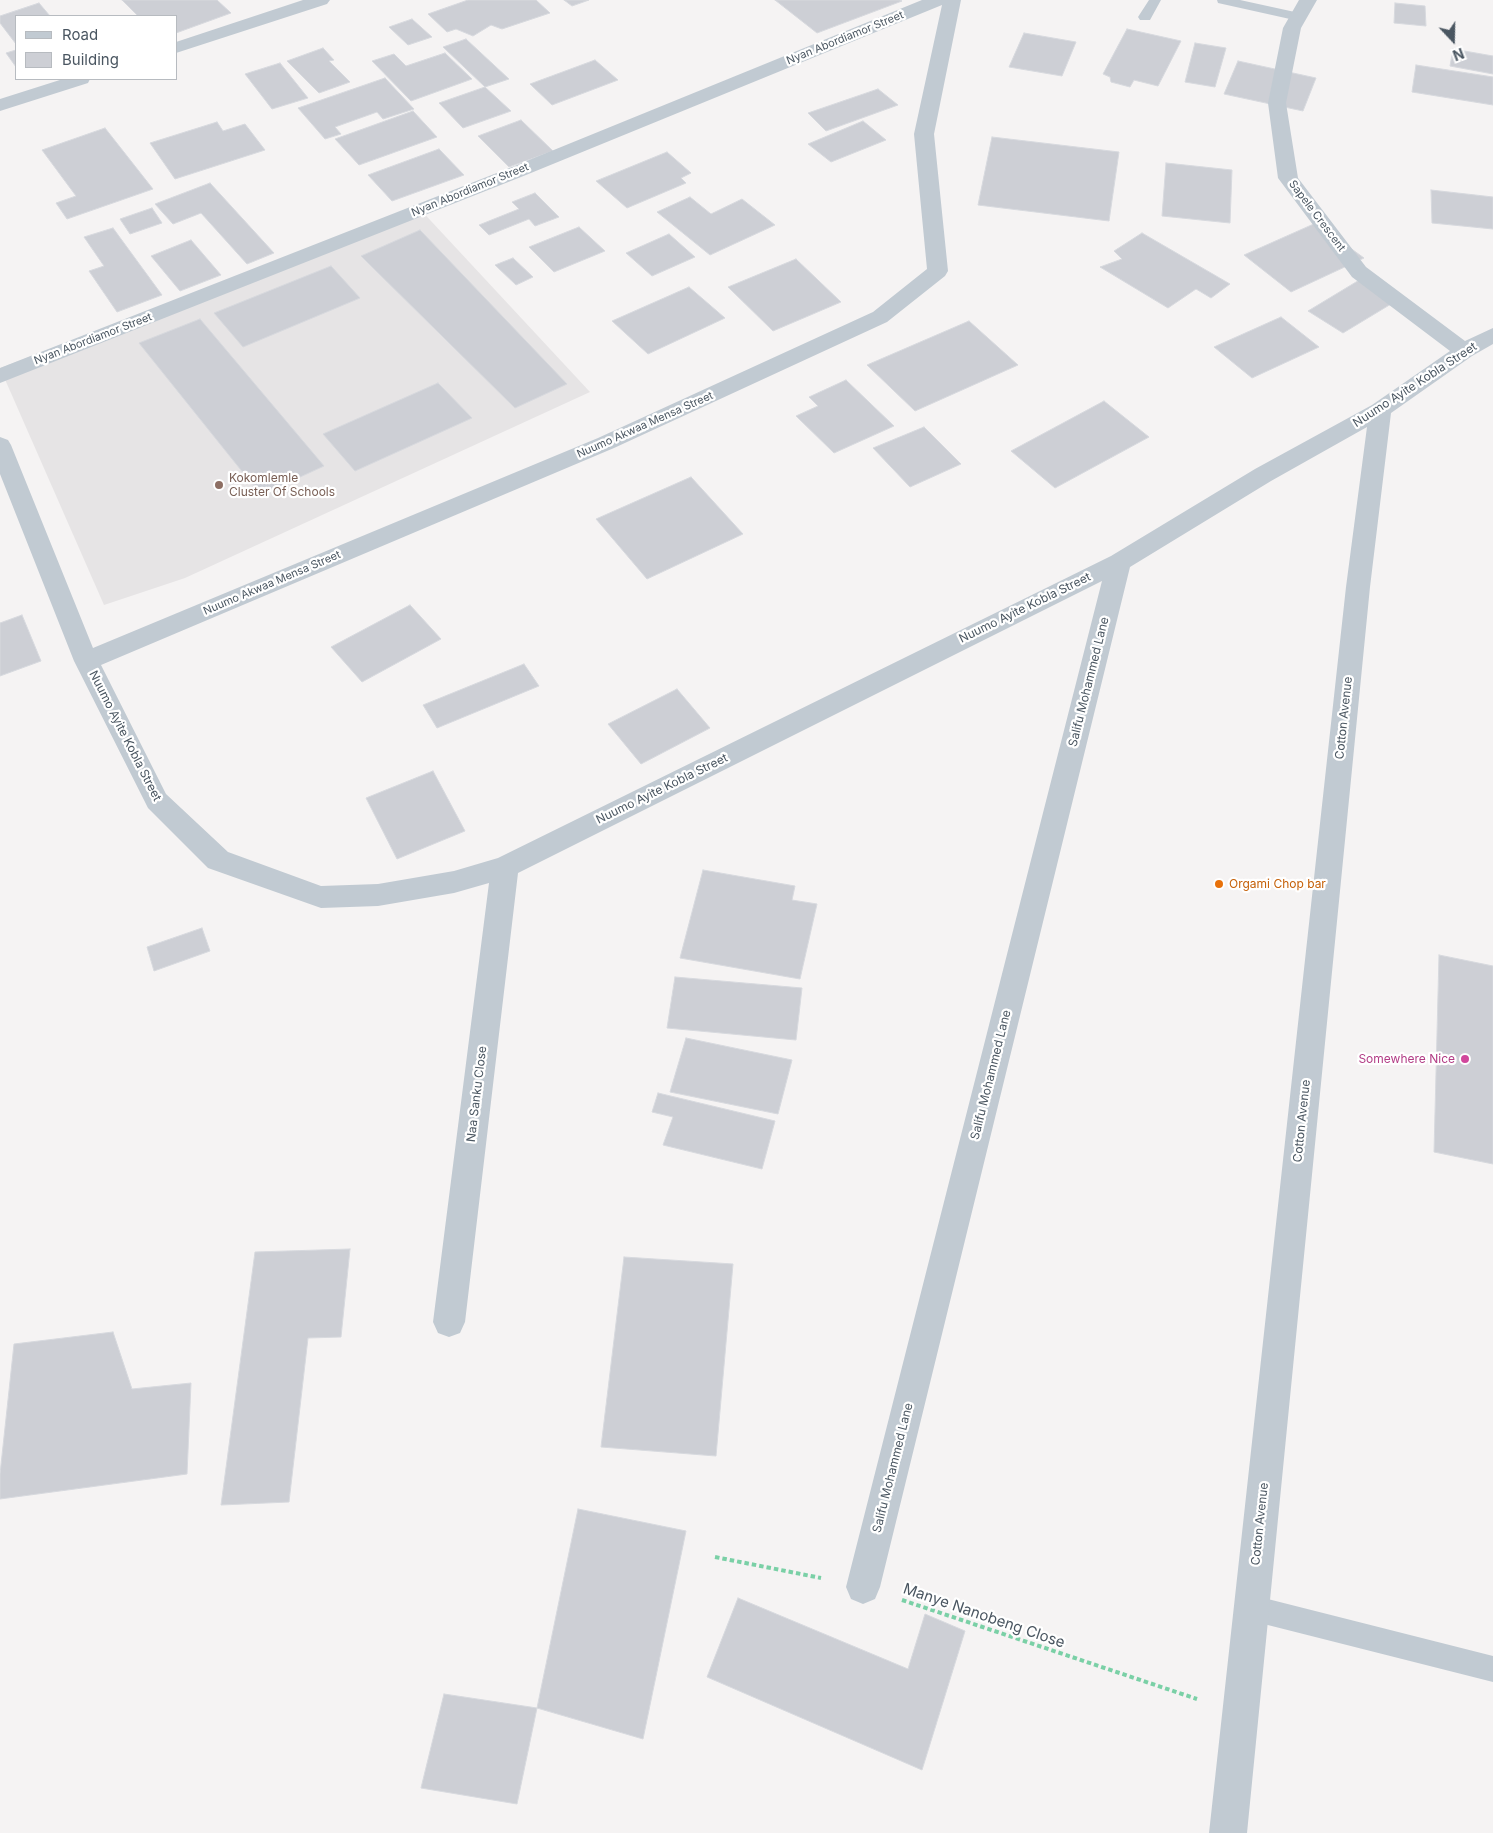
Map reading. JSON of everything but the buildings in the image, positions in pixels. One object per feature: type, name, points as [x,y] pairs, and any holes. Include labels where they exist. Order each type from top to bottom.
[{"type":"street","points":[[178,47],[321,0]]},
{"type":"street","name":"Nyan Abordiamor Street","points":[[0,376],[520,171],[938,0]]},
{"type":"street","name":"Nuumo Akwaa Mensa Street","points":[[86,661],[606,443],[880,317],[938,271],[924,134],[952,0]]},
{"type":"street","name":"Sapele Crescent","points":[[1304,8],[1292,28],[1277,103],[1288,178],[1359,272],[1464,350]]},
{"type":"street","points":[[0,105],[78,80]]},
{"type":"street","name":"Nuumo Ayite Kobla Street","points":[[0,444],[86,661],[157,801],[218,860],[321,896],[378,896],[454,882],[506,866],[1118,562],[1263,475],[1380,410],[1464,350],[1493,335]]},
{"type":"street","name":"Cotton Avenue","points":[[1228,1833],[1242,1714],[1357,597],[1380,410]]},
{"type":"street","name":"Salifu Mohammed Lane","points":[[863,1587],[1118,562]]},
{"type":"street","name":"Naa Sanku Close","points":[[449,1322],[506,866]]},
{"type":"lane","points":[[1145,17],[1155,0]]},
{"type":"lane","points":[[1223,0],[1304,8]]},
{"type":"lane","points":[[1252,1608],[1493,1669]]},
{"type":"path","name":"Manye Nanobeng Close","points":[[715,1557],[863,1587],[1242,1714]]},
{"type":"shaded area","name":"Kokomlemle Cluster Of Schools","points":[[418,207],[590,392],[185,578],[104,605],[0,368]]},
{"type":"place","name":"Kokomlemle Cluster Of Schools","points":[[219,485]]},
{"type":"place","name":"Orgami Chop bar","points":[[1219,884]]},
{"type":"place","name":"Somewhere Nice","points":[[1465,1059]]}]
